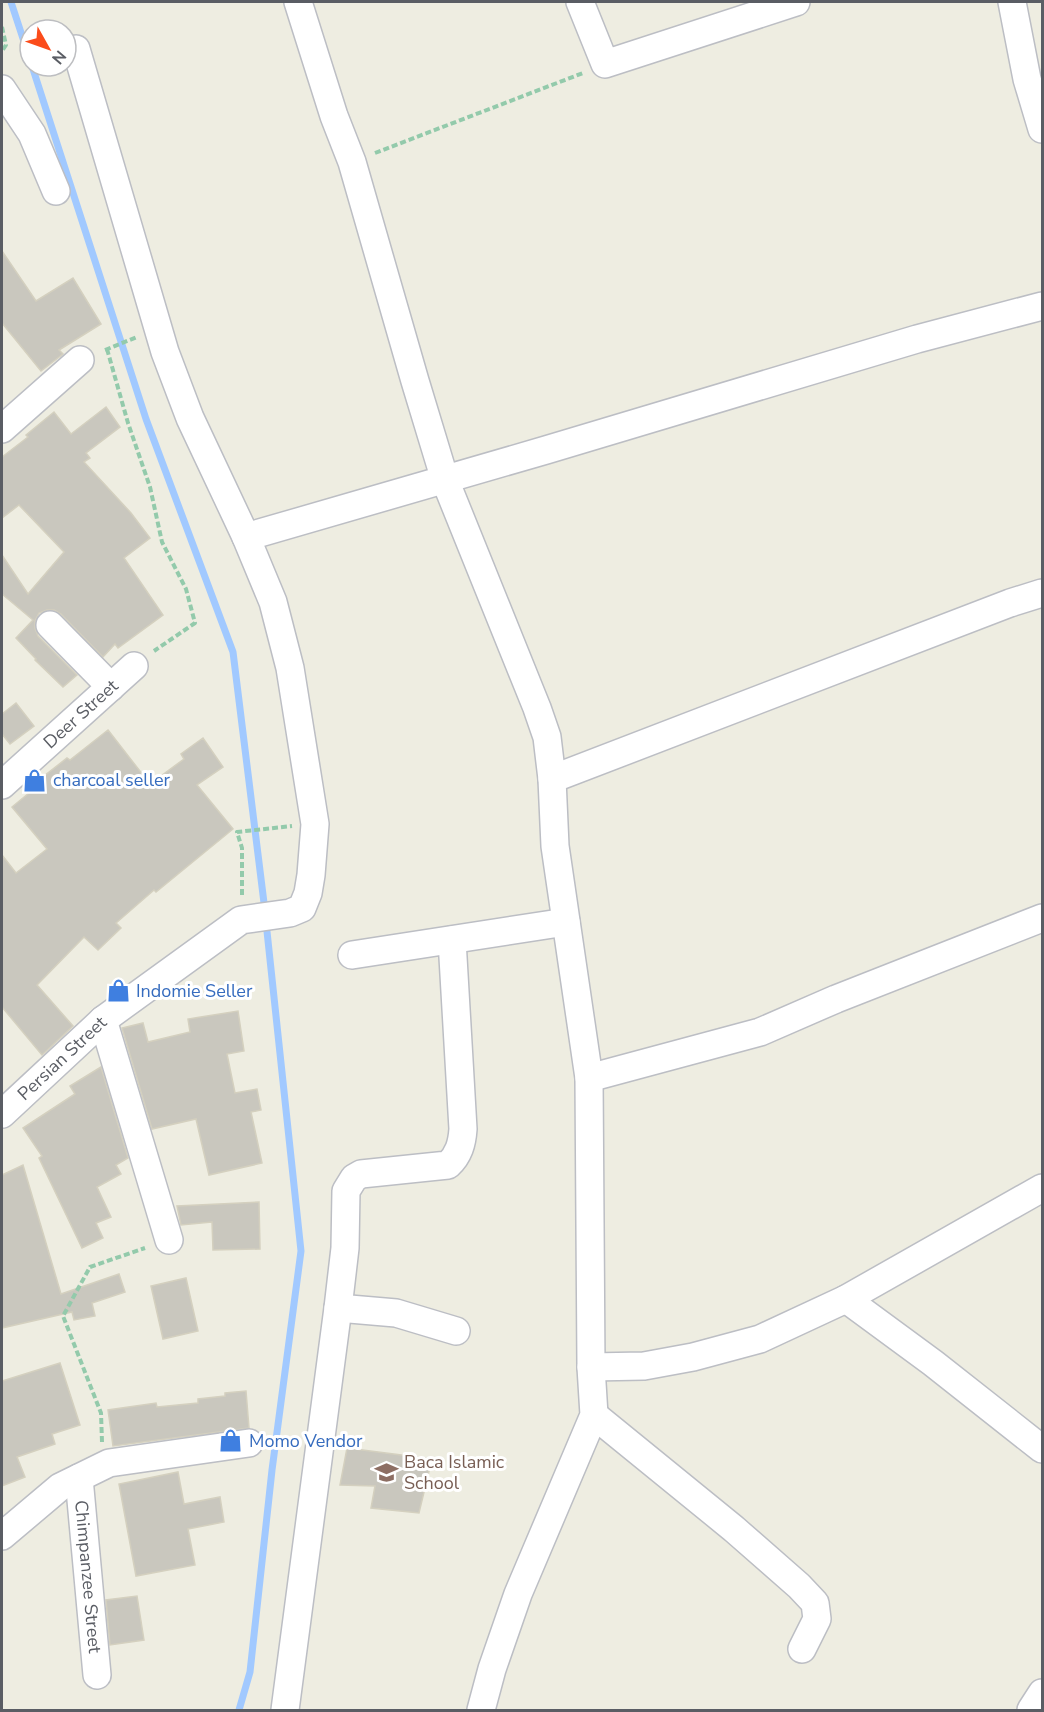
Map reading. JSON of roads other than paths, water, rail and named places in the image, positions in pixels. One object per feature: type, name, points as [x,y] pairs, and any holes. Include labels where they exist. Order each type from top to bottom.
[{"type":"street","points":[[298,2],[334,116],[352,162],[445,480],[547,737],[552,778],[555,846],[589,1078],[591,1367],[594,1414],[518,1594],[492,1669],[481,1710]]},
{"type":"street","points":[[580,2],[605,64],[796,2]]},
{"type":"street","points":[[1012,2],[1035,80],[1042,129]]},
{"type":"street","points":[[78,57],[165,352],[190,418],[246,537],[917,339],[1042,306]]},
{"type":"street","points":[[2,89],[32,134],[56,191]]},
{"type":"street","points":[[2,429],[80,360]]},
{"type":"street","name":"Persian Street","points":[[2,1114],[103,1020],[245,920],[290,913],[302,908],[308,893],[311,874],[315,824],[290,668],[273,602],[246,537]]},
{"type":"street","points":[[552,778],[1010,603],[1042,593]]},
{"type":"street","points":[[50,625],[111,687]]},
{"type":"street","name":"Deer Street","points":[[2,785],[134,666]]},
{"type":"street","points":[[589,1078],[760,1032],[836,999],[1042,918]]},
{"type":"street","points":[[352,956],[566,922]]},
{"type":"street","points":[[285,1710],[338,1308],[345,1248],[346,1191],[349,1184],[361,1174],[448,1165],[455,1158],[462,1143],[452,940]]},
{"type":"street","points":[[103,1020],[169,1240]]},
{"type":"street","points":[[591,1367],[644,1366],[693,1357],[760,1339],[846,1299],[1042,1188]]},
{"type":"street","points":[[846,1299],[933,1363],[1042,1449]]},
{"type":"street","points":[[338,1308],[396,1313],[456,1331]]},
{"type":"street","points":[[594,1414],[734,1529],[815,1603],[817,1619],[802,1649]]},
{"type":"street","name":"Chimpanzee Street","points":[[2,1536],[60,1487],[109,1463],[249,1443]]},
{"type":"street","name":"Chimpanzee Street","points":[[91,1472],[97,1675]]},
{"type":"street","points":[[1031,1710],[1042,1693]]},
{"type":"waterway","points":[[11,2],[18,23]]},
{"type":"waterway","points":[[36,78],[146,419],[233,652],[265,911]]},
{"type":"waterway","points":[[239,1710],[250,1672],[272,1470],[301,1251],[266,922]]},
{"type":"place","name":"charcoal seller","points":[[35,780]]},
{"type":"place","name":"Indomie Seller","points":[[118,991]]},
{"type":"place","name":"Momo Vendor","points":[[231,1441]]},
{"type":"place","name":"Baca Islamic School","points":[[386,1472]]}]
